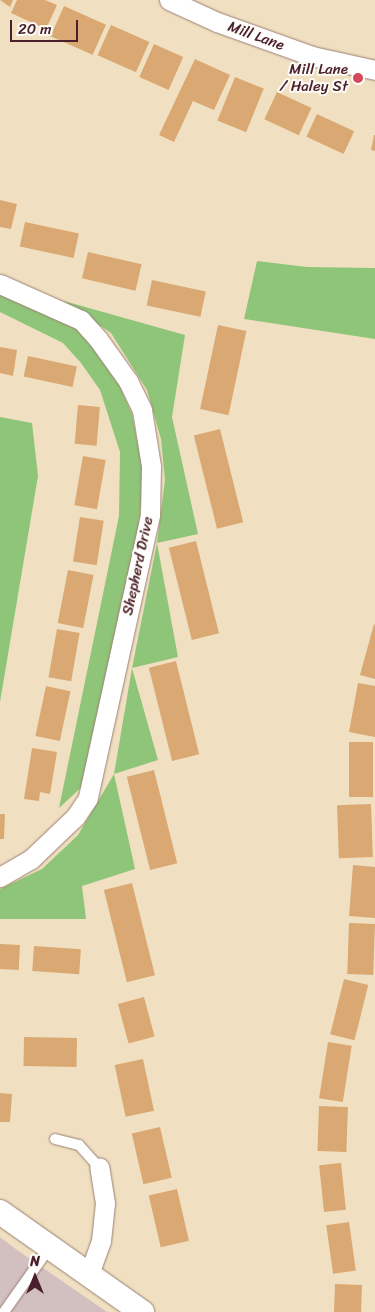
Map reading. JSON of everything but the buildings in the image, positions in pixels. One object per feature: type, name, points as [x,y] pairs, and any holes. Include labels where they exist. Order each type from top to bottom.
[{"type":"street","name":"Mill Lane","points":[[168,0],[216,22],[312,56],[375,70]]},
{"type":"street","name":"Shepherd Drive","points":[[0,284],[81,320],[98,339],[128,381],[142,410],[151,466],[150,515],[88,798],[74,817],[31,859],[0,877]]},
{"type":"street","points":[[89,1274],[101,1241],[105,1203],[99,1167]]},
{"type":"street","points":[[0,1212],[142,1312]]},
{"type":"lane","points":[[55,1139],[79,1145],[99,1167]]},
{"type":"lane","points":[[4,1312],[50,1247]]},
{"type":"shaded area","points":[[0,1237],[17,1250],[107,1312],[0,1312]]},
{"type":"green space","points":[[257,261],[307,267],[375,268],[375,339],[244,319]]},
{"type":"green space","points":[[0,295],[80,330],[118,382],[132,414],[144,476],[138,534],[84,785],[59,808],[119,516],[120,452],[100,390],[81,363],[63,343],[0,312]]},
{"type":"green space","points":[[64,301],[185,335],[172,417],[198,534],[157,543],[165,480],[161,439],[147,390],[111,333]]},
{"type":"green space","points":[[0,417],[32,423],[38,476],[0,702]]},
{"type":"green space","points":[[157,543],[178,657],[132,668]]},
{"type":"green space","points":[[132,668],[158,760],[114,774]]},
{"type":"green space","points":[[114,774],[135,869],[82,886],[86,919],[0,919],[0,889],[42,869],[78,835]]},
{"type":"place","name":"Mill Lane / Haley St","points":[[358,78]]}]
